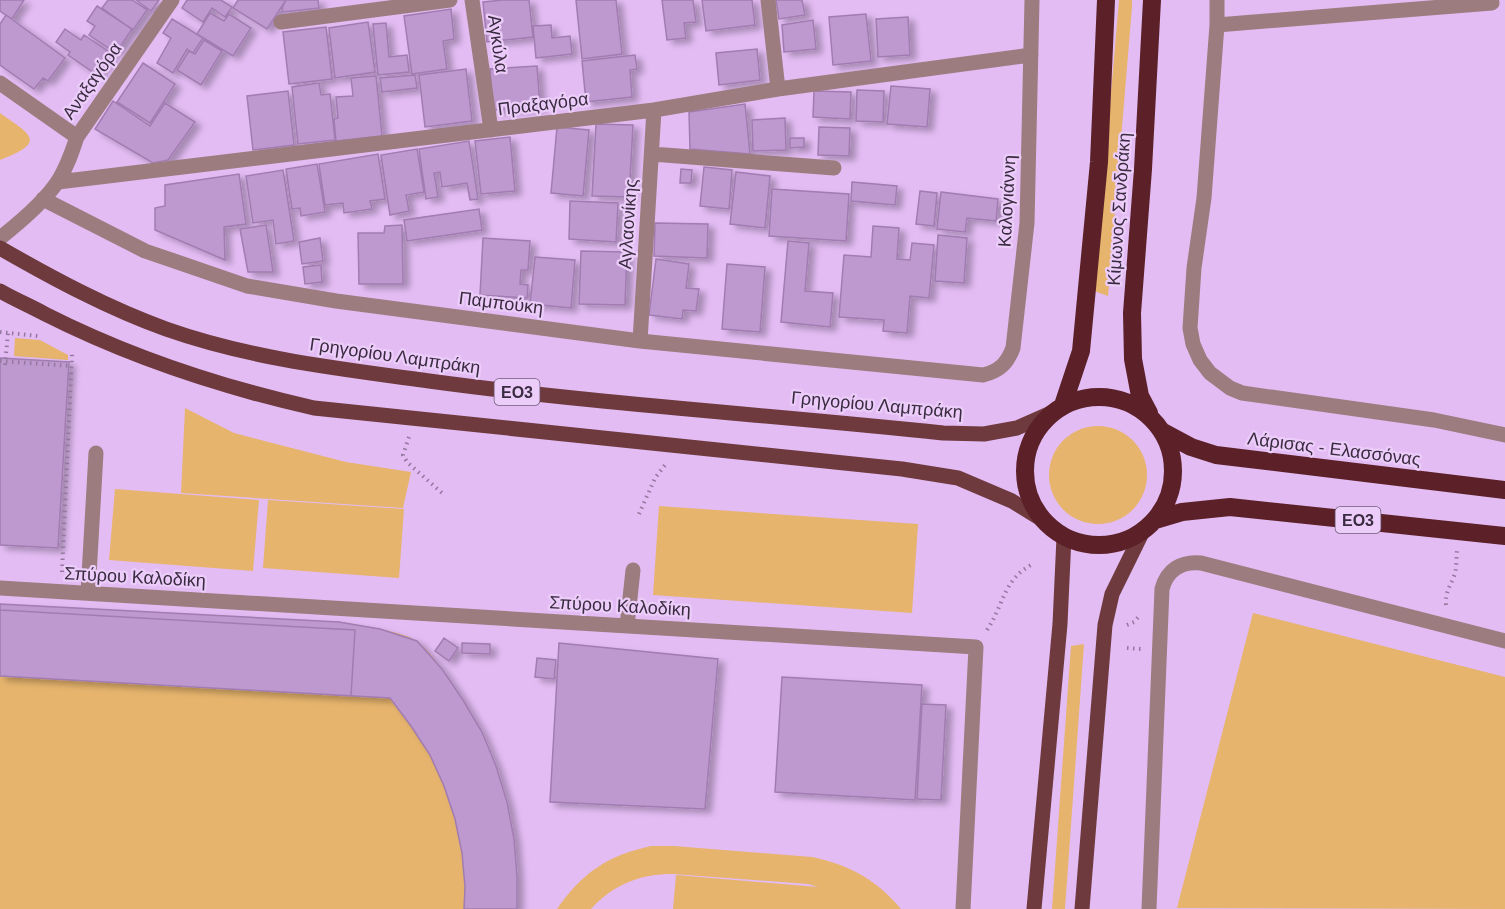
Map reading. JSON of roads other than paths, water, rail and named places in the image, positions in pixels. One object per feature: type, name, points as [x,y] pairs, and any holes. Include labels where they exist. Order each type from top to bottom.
[{"type":"highway","name":"Κίμωνος Σανδράκη","points":[[1058,408],[1081,351],[1099,162],[1106,0]]},
{"type":"highway","name":"Κίμωνος Σανδράκη","points":[[1152,0],[1132,313],[1135,368],[1140,396],[1152,417]]},
{"type":"highway","name":"ΕΟ3","points":[[1149,526],[1168,501],[1173,478],[1172,454],[1163,432],[1152,417],[1132,403],[1110,396],[1086,397],[1058,408],[1033,434],[1024,463],[1027,493],[1041,519],[1064,537],[1091,546],[1118,543],[1182,512],[1210,508],[1248,508],[1505,536]]},
{"type":"highway","name":"Λάρισας - Ελασσόνας","points":[[1163,432],[1191,447],[1216,455],[1505,490]]},
{"type":"main road","name":"Γρηγορίου Λαμπράκη","points":[[0,248],[92,299],[167,329],[242,351],[329,368],[494,389],[943,433],[984,434],[1017,428],[1058,408]]},
{"type":"main road","name":"ΕΟ3","points":[[0,291],[71,326],[153,361],[221,384],[314,408],[902,469],[958,478],[1012,501],[1041,519]]},
{"type":"main road","points":[[1082,909],[1105,624],[1112,594],[1149,526]]},
{"type":"main road","points":[[1034,909],[1060,624],[1064,537]]},
{"type":"street","name":"Αναξαγόρα","points":[[0,238],[43,199],[58,182],[77,137],[172,0]]},
{"type":"street","points":[[281,22],[450,0]]},
{"type":"street","name":"Αγκύλα","points":[[472,0],[490,130]]},
{"type":"street","points":[[768,0],[778,89]]},
{"type":"street","name":"Καλογιάννη","points":[[972,375],[993,372],[1003,366],[1010,358],[1014,348],[1027,223],[1032,0]]},
{"type":"street","points":[[1217,0],[1204,198],[1194,268],[1190,328],[1193,344],[1200,360],[1219,381],[1242,393],[1434,420],[1505,435]]},
{"type":"street","points":[[1217,26],[1492,3]]},
{"type":"street","name":"Πραξαγόρα","points":[[58,182],[654,110],[778,89],[1031,55]]},
{"type":"street","points":[[0,83],[77,137]]},
{"type":"street","name":"Αγλαονίκης","points":[[640,341],[654,110]]},
{"type":"street","points":[[652,154],[834,168]]},
{"type":"street","name":"Παμπούκη","points":[[43,199],[145,251],[247,286],[336,302],[640,341],[972,375]]},
{"type":"street","points":[[88,593],[96,453]]},
{"type":"street","points":[[1149,909],[1162,589],[1169,573],[1177,567],[1193,562],[1505,641]]},
{"type":"street","points":[[627,626],[633,570]]},
{"type":"street","name":"Σπύρου Καλοδίκη","points":[[0,588],[976,647],[963,909]]}]
